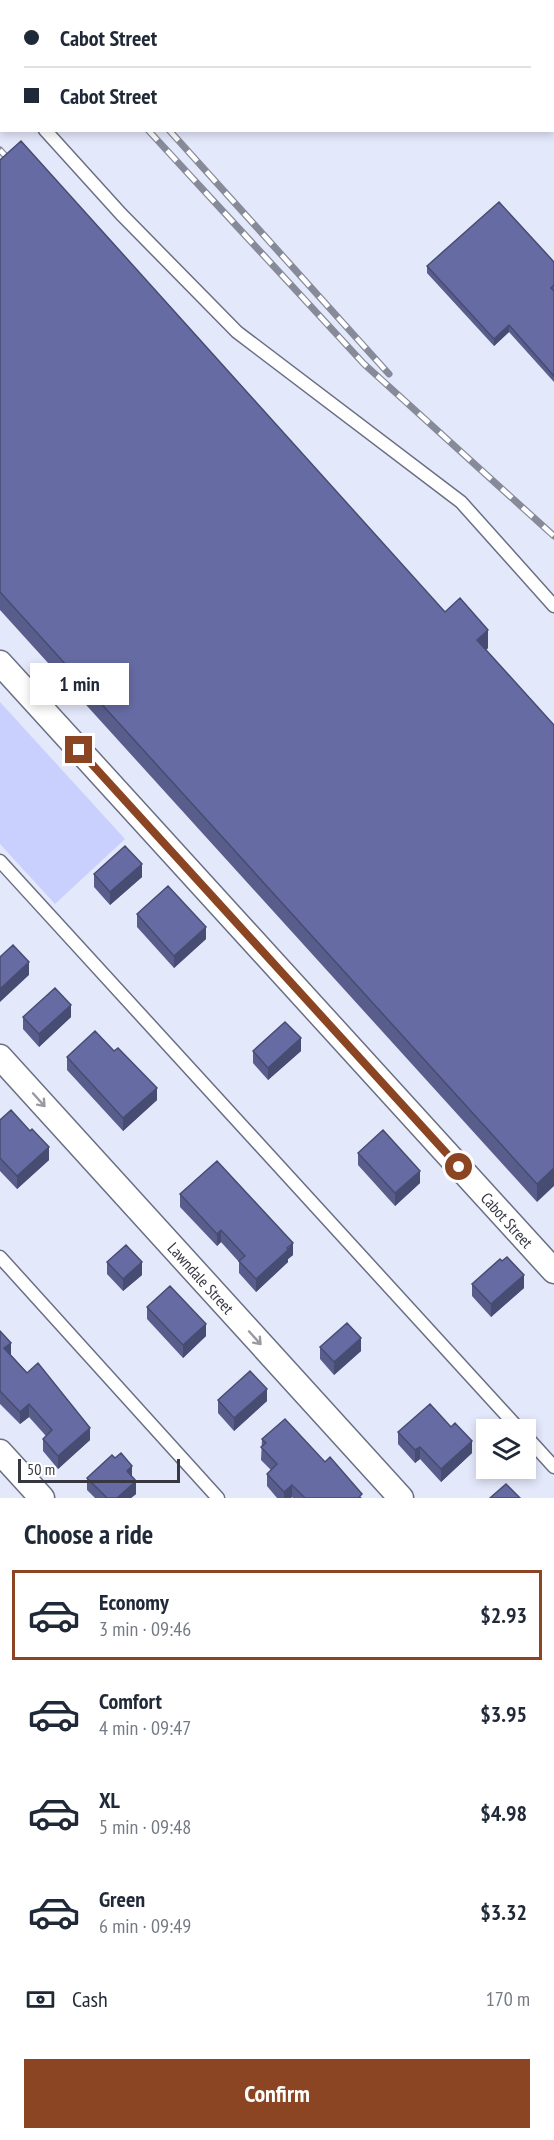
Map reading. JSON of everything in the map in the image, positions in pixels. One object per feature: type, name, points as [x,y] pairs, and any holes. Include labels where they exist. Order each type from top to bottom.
[{"type":"street","name":"Cabot Street","points":[[0,663],[554,1271]]},
{"type":"street","name":"Lawndale Street","points":[[0,1057],[401,1498]]},
{"type":"street","points":[[0,1452],[42,1498]]},
{"type":"lane","points":[[47,132],[121,214],[237,332],[461,502],[554,606]]},
{"type":"lane","points":[[0,861],[510,1419]]},
{"type":"lane","points":[[0,1257],[218,1498]]},
{"type":"lane","points":[[536,1447],[554,1467]]},
{"type":"shaded area","points":[[0,702],[125,839],[55,904],[0,844]]},
{"type":"building","points":[[21,141],[445,612],[460,598],[488,630],[477,640],[554,725],[554,1168],[537,1184],[0,592],[0,160]]},
{"type":"building","points":[[499,202],[554,262],[554,285],[551,288],[554,291],[554,376],[509,325],[494,339],[427,266]]},
{"type":"building","points":[[125,846],[142,864],[110,892],[94,874]]},
{"type":"building","points":[[168,886],[206,927],[174,956],[137,914]]},
{"type":"building","points":[[13,945],[29,962],[0,989],[0,957]]},
{"type":"building","points":[[55,988],[71,1005],[39,1034],[23,1017]]},
{"type":"building","points":[[285,1022],[301,1038],[268,1068],[253,1051]]},
{"type":"building","points":[[95,1031],[114,1051],[118,1048],[157,1088],[123,1118],[67,1057]]},
{"type":"building","points":[[11,1110],[49,1147],[17,1176],[0,1158],[0,1120]]},
{"type":"building","points":[[383,1130],[420,1171],[395,1193],[358,1153]]},
{"type":"building","points":[[217,1161],[293,1243],[256,1279],[239,1261],[245,1256],[221,1230],[217,1234],[180,1194]]},
{"type":"building","points":[[126,1245],[142,1262],[123,1279],[107,1262]]},
{"type":"building","points":[[507,1257],[524,1275],[491,1304],[472,1284],[500,1259],[502,1261]]},
{"type":"building","points":[[170,1286],[206,1324],[183,1345],[147,1307]]},
{"type":"building","points":[[347,1323],[361,1338],[334,1362],[320,1347]]},
{"type":"building","points":[[0,1331],[11,1343],[4,1348],[27,1373],[38,1363],[90,1428],[58,1456],[43,1439],[52,1430],[29,1404],[20,1412],[0,1391]]},
{"type":"building","points":[[250,1371],[267,1389],[234,1418],[218,1400]]},
{"type":"building","points":[[430,1404],[451,1427],[455,1423],[472,1441],[441,1469],[420,1447],[415,1450],[398,1432]]},
{"type":"building","points":[[285,1419],[325,1462],[330,1457],[362,1494],[358,1498],[305,1498],[292,1485],[284,1492],[267,1474],[277,1464],[261,1447],[266,1443],[262,1439]]},
{"type":"building","points":[[121,1453],[132,1466],[127,1471],[136,1481],[117,1498],[107,1498],[87,1478],[112,1455],[115,1458]]},
{"type":"building","points":[[506,1484],[520,1498],[490,1498]]},
{"type":"railway","points":[[150,132],[364,364],[554,536]]},
{"type":"railway","points":[[171,132],[389,374]]},
{"type":"railway","points":[[0,150],[9,160]]},
{"type":"route","points":[[79,750],[459,1167]]}]
